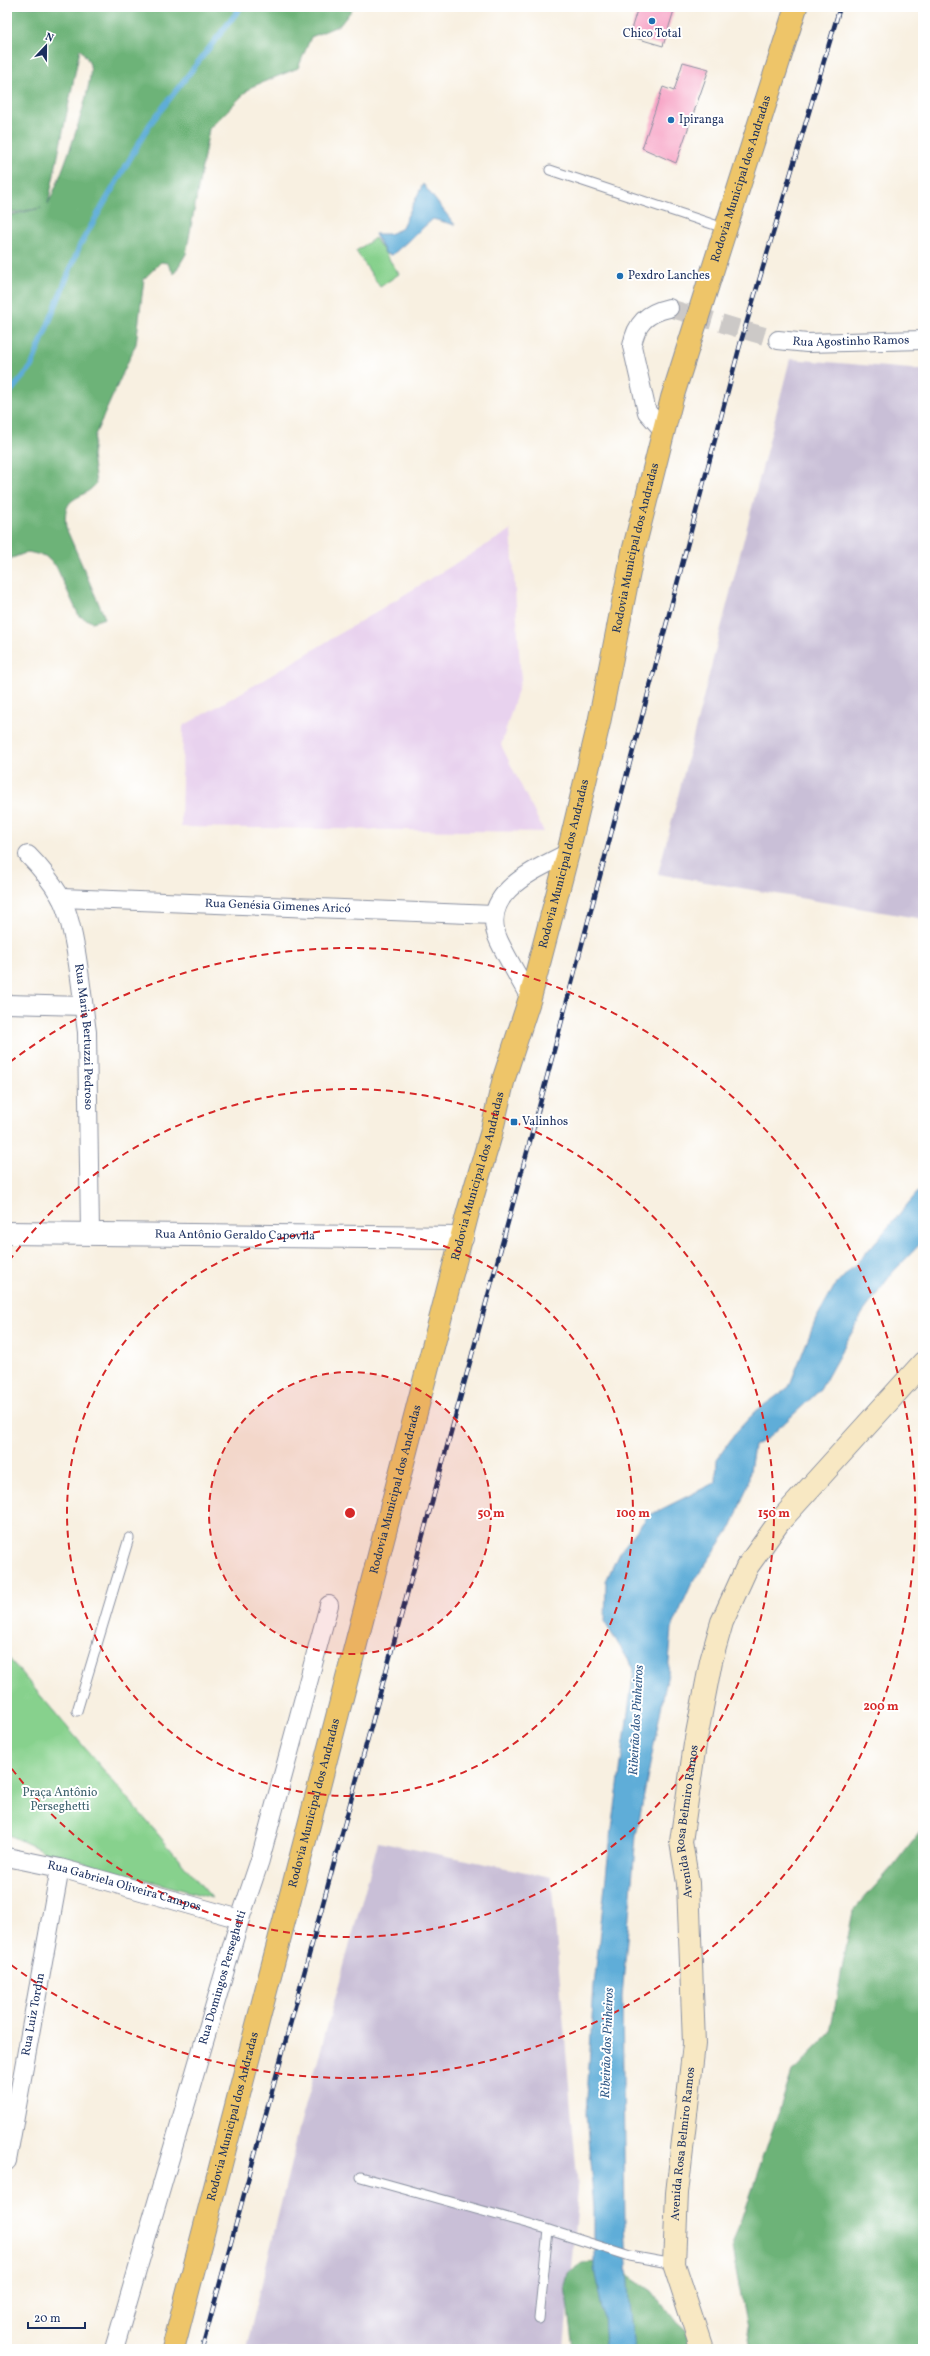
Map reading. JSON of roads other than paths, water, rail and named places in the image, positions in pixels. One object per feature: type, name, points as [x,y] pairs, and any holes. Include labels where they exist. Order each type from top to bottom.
[{"type":"main road","name":"Rodovia Municipal dos Andradas","points":[[173,2349],[504,1078],[530,998],[568,853],[599,723],[633,552],[663,430],[796,7]]},
{"type":"main road","name":"Avenida Rosa Belmiro Ramos","points":[[702,2349],[674,2264],[677,2193],[694,2044],[688,1883],[681,1842],[698,1729],[711,1661],[722,1622],[747,1567],[779,1522],[923,1363]]},
{"type":"street","points":[[663,430],[647,412],[632,346],[633,337],[644,319],[653,311],[669,308]]},
{"type":"street","name":"Rua Agostinho Ramos","points":[[778,340],[807,343],[923,340]]},
{"type":"street","points":[[530,998],[498,940],[494,915],[500,898],[512,885],[531,872],[568,853]]},
{"type":"street","name":"Rua Maria Bertuzzi Pedroso","points":[[28,855],[42,869],[61,898],[71,931],[87,1032],[90,1233]]},
{"type":"street","name":"Rua Genésia Gimenes Aricó","points":[[61,898],[494,915]]},
{"type":"street","points":[[7,1004],[83,1006]]},
{"type":"street","name":"Rua Antônio Geraldo Capovila","points":[[7,1233],[462,1238]]},
{"type":"street","name":"Rua Domingos Perseghetti","points":[[114,2349],[240,1919],[260,1860],[329,1605]]},
{"type":"street","name":"Rua Gabriela Oliveira Campos","points":[[7,1857],[60,1868],[240,1919]]},
{"type":"street","name":"Rua Luiz Tordin","points":[[7,2161],[60,1868]]},
{"type":"lane","points":[[550,170],[727,229]]},
{"type":"lane","points":[[77,1711],[129,1538]]},
{"type":"lane","points":[[361,2177],[548,2230],[630,2256],[674,2264]]},
{"type":"lane","points":[[539,2319],[548,2230]]},
{"type":"water","points":[[423,184],[455,225],[433,219],[392,255],[386,254],[375,234],[389,234],[401,229]]},
{"type":"water","name":"Ribeirão dos Pinheiros","points":[[923,1186],[923,1241],[893,1272],[862,1314],[820,1390],[768,1438],[754,1446],[748,1484],[732,1526],[691,1585],[672,1628],[668,1673],[636,1836],[622,1997],[625,2224],[629,2304],[634,2349],[605,2349],[603,2315],[594,2268],[594,2208],[586,2114],[594,1986],[608,1858],[634,1669],[605,1623],[606,1581],[619,1553],[648,1516],[716,1482],[717,1459],[737,1431],[756,1411],[789,1387],[816,1319],[834,1287],[866,1253]]},
{"type":"waterway","points":[[7,396],[31,367],[80,245],[150,124],[241,7]]},
{"type":"tunnel","points":[[669,308],[778,340]]},
{"type":"railway","points":[[202,2349],[533,1130],[740,345],[840,7]]},
{"type":"place","name":"Chico Total","points":[[652,21]]},
{"type":"place","name":"Ipiranga","points":[[671,120]]},
{"type":"place","name":"Pexdro Lanches","points":[[620,276]]},
{"type":"place","name":"Valinhos","points":[[514,1122]]},
{"type":"park label","name":"Praça Antônio Perseghetti","points":[[60,1800]]}]
